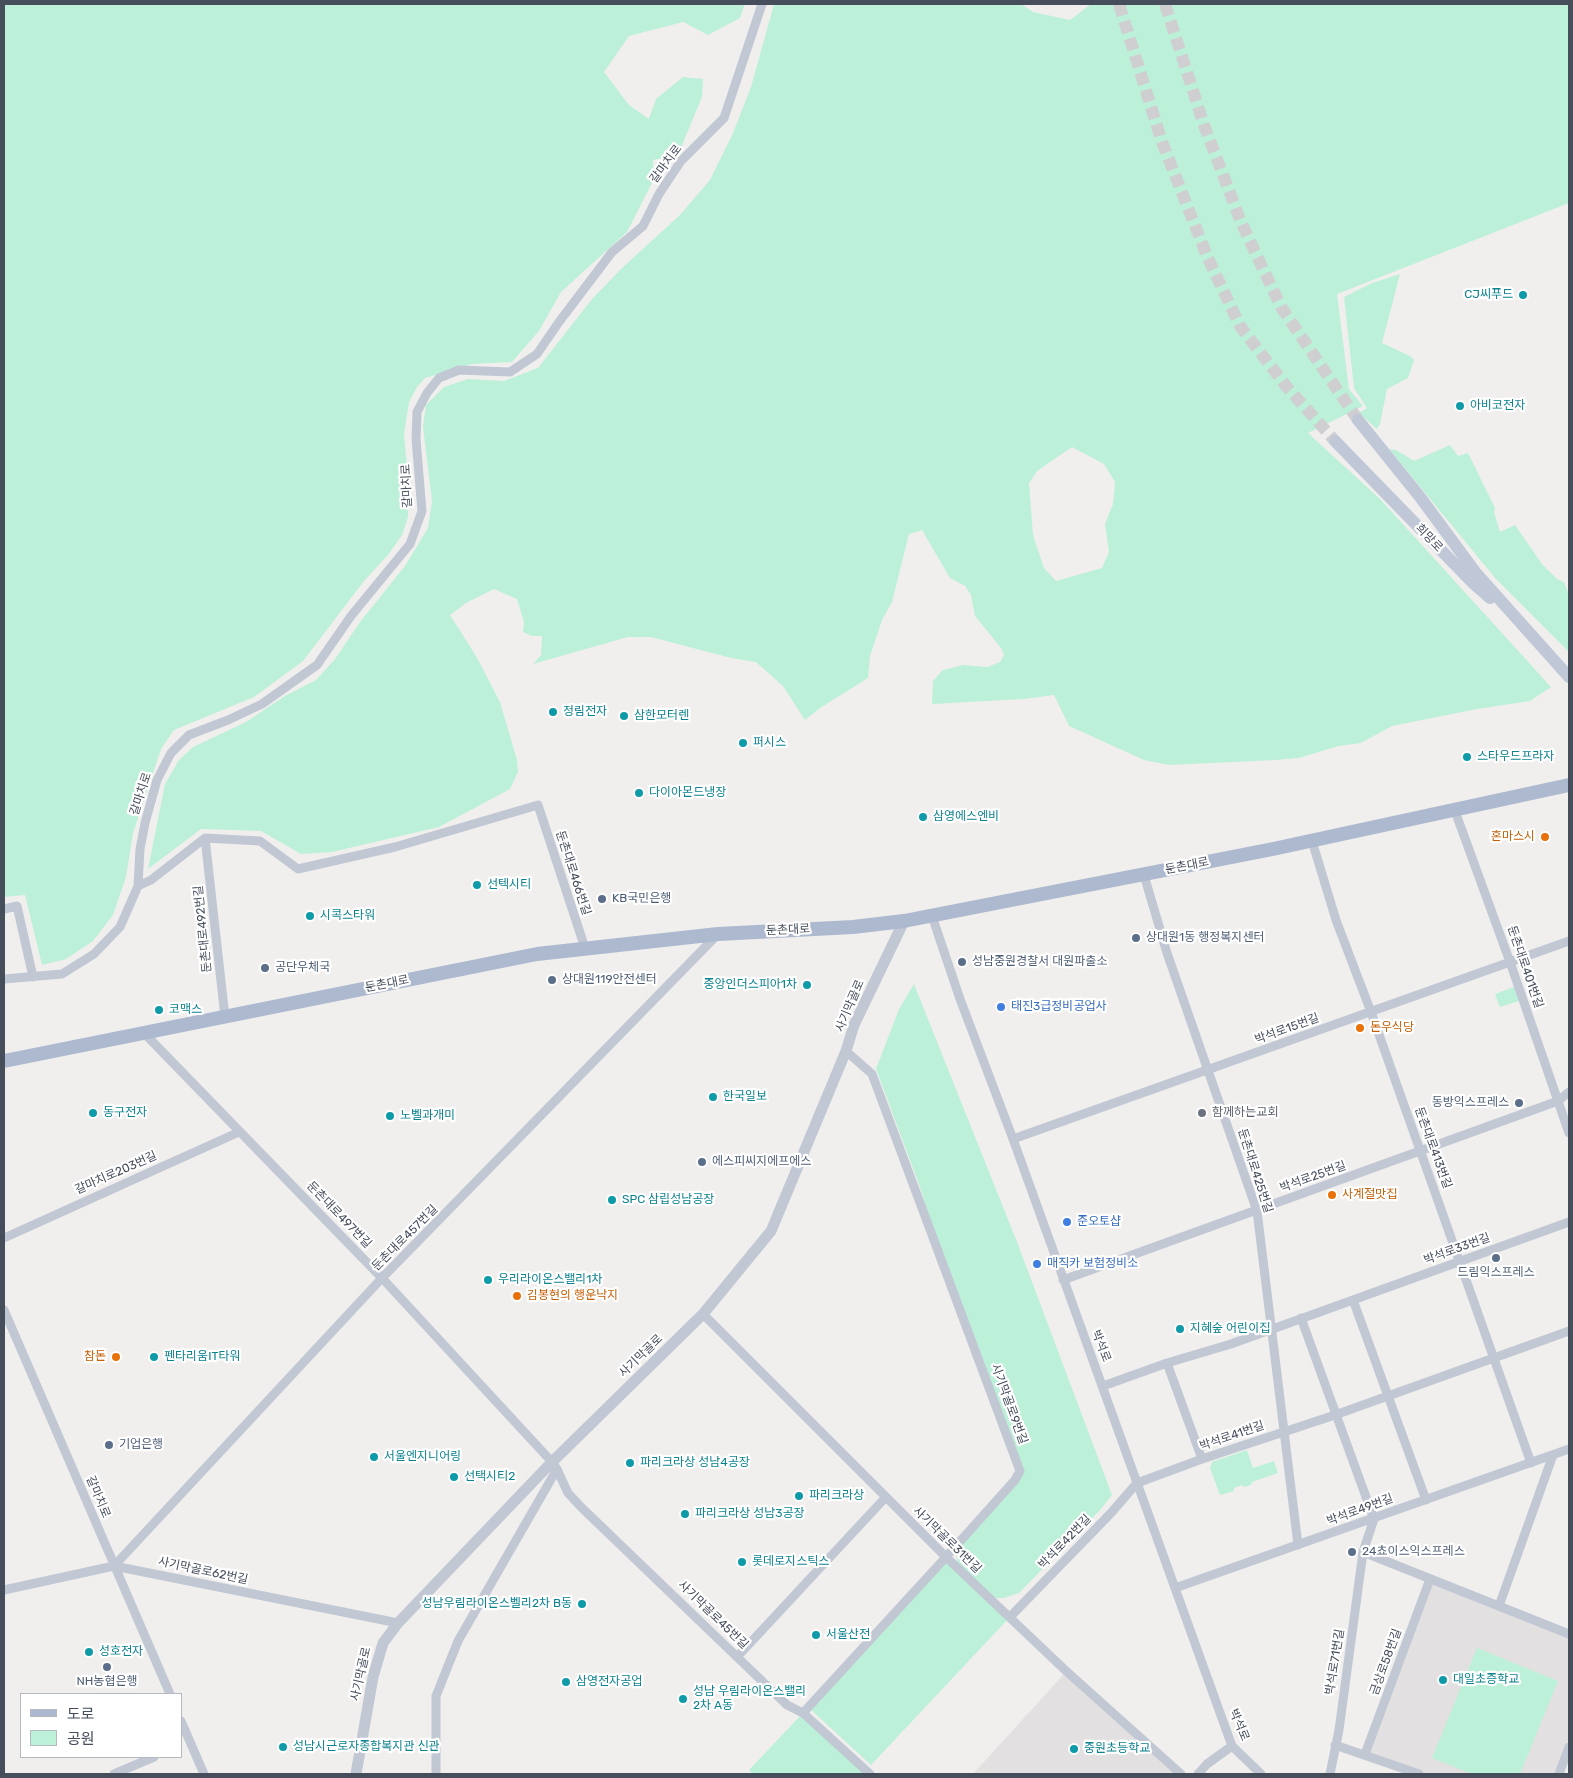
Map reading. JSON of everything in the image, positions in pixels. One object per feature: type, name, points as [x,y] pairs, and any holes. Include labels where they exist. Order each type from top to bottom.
[{"type":"main road","name":"희망로","points":[[1358,420],[1420,497],[1476,573],[1569,678]]},
{"type":"main road","name":"희망로","points":[[1335,441],[1473,583],[1528,630]]},
{"type":"main road","name":"둔촌대로","points":[[4,1061],[538,954],[718,934],[853,927],[904,921],[1312,841],[1569,785]]},
{"type":"street","name":"갈마치로","points":[[4,979],[62,974],[94,954],[120,927],[138,886],[140,849],[144,823],[157,780],[171,753],[189,735],[262,704],[317,665],[351,616],[410,544],[422,511],[416,439],[417,412],[427,393],[439,378],[459,370],[510,372],[537,354],[558,322],[612,252],[643,226],[659,194],[681,161],[724,118],[762,4]]},
{"type":"street","name":"둔촌대로466번길","points":[[205,838],[260,841],[298,869],[395,847],[538,805],[585,948]]},
{"type":"street","name":"둔촌대로401번길","points":[[1455,811],[1569,1133]]},
{"type":"street","points":[[138,886],[151,880],[205,838]]},
{"type":"street","name":"둔촌대로492번길","points":[[205,838],[225,1017]]},
{"type":"street","name":"둔촌대로413번길","points":[[1312,841],[1336,920],[1371,1012],[1532,1463]]},
{"type":"street","name":"둔촌대로425번길","points":[[1144,875],[1167,953],[1257,1211],[1298,1545]]},
{"type":"street","points":[[4,909],[17,906],[32,977]]},
{"type":"street","name":"박석로","points":[[932,916],[960,999],[1103,1386],[1232,1746],[1261,1774]]},
{"type":"street","name":"사기막골로","points":[[356,1774],[373,1677],[383,1643],[398,1623],[703,1314],[771,1231],[846,1052],[854,1026],[904,921]]},
{"type":"street","name":"둔촌대로457번길","points":[[114,1566],[382,1278],[718,934]]},
{"type":"street","name":"박석로15번길","points":[[1013,1139],[1569,941]]},
{"type":"street","name":"둔촌대로497번길","points":[[145,1034],[382,1278],[555,1466]]},
{"type":"street","name":"사기막골로9번길","points":[[803,1713],[946,1557],[1020,1471],[872,1074],[846,1052]]},
{"type":"street","name":"박석로25번길","points":[[1063,1280],[1558,1102],[1569,1092]]},
{"type":"street","name":"갈마치로203번길","points":[[4,1238],[239,1132]]},
{"type":"street","name":"박석로33번길","points":[[1103,1386],[1167,1363],[1231,1344],[1569,1222]]},
{"type":"street","points":[[1353,1300],[1426,1500]]},
{"type":"street","name":"갈마치로","points":[[4,1310],[170,1693]]},
{"type":"street","name":"사기막골로31번길","points":[[703,1314],[946,1557],[1065,1670],[1182,1774]]},
{"type":"street","points":[[1301,1318],[1374,1519]]},
{"type":"street","name":"박석로41번길","points":[[1137,1483],[1202,1459],[1335,1415],[1569,1331]]},
{"type":"street","points":[[1167,1363],[1202,1459]]},
{"type":"street","name":"박석로49번길","points":[[1175,1588],[1569,1450]]},
{"type":"street","points":[[1499,1606],[1553,1455]]},
{"type":"street","points":[[436,1774],[436,1696],[458,1641],[555,1466]]},
{"type":"street","name":"사기막골로45번길","points":[[555,1466],[568,1493],[581,1507],[787,1705],[803,1713],[870,1774]]},
{"type":"street","name":"박석로42번길","points":[[1010,1617],[1106,1518],[1137,1483]]},
{"type":"street","points":[[738,1656],[885,1498]]},
{"type":"street","name":"박석로71번길","points":[[1330,1774],[1339,1730],[1363,1552],[1374,1519]]},
{"type":"street","points":[[1363,1552],[1569,1634]]},
{"type":"street","name":"사기막골로62번길","points":[[4,1590],[114,1566],[398,1623]]},
{"type":"street","name":"금상로58번길","points":[[1366,1754],[1430,1579]]},
{"type":"street","points":[[182,1725],[186,1743],[204,1774]]},
{"type":"street","points":[[1335,1745],[1366,1754],[1419,1774]]},
{"type":"street","points":[[1198,1774],[1207,1764],[1232,1746]]},
{"type":"street","points":[[1560,1774],[1569,1747]]},
{"type":"street","points":[[114,1774],[152,1758]]},
{"type":"shaded area","points":[[1431,1581],[1569,1637],[1569,1738],[1556,1774],[1422,1774],[1365,1754]]},
{"type":"shaded area","points":[[1065,1673],[1176,1774],[973,1774]]},
{"type":"green space","points":[[4,4],[745,4],[740,18],[708,35],[683,22],[629,36],[604,72],[629,105],[649,119],[656,99],[683,77],[703,79],[702,97],[678,155],[653,160],[654,179],[627,232],[561,292],[539,331],[512,362],[472,364],[425,378],[417,387],[409,402],[404,434],[408,479],[408,517],[402,535],[303,661],[254,697],[174,730],[161,749],[133,833],[126,877],[113,915],[93,941],[66,959],[42,965],[25,895],[4,897]]},
{"type":"green space","points":[[774,4],[1021,4],[1033,12],[1070,20],[1091,4],[1569,4],[1569,203],[1337,294],[1349,389],[1363,406],[1308,433],[1380,499],[1551,687],[1530,701],[1477,709],[1392,726],[1361,743],[1338,746],[1299,758],[1170,765],[1144,760],[1069,726],[1054,695],[1024,699],[932,704],[933,681],[943,670],[963,665],[987,667],[1000,662],[1004,655],[1001,648],[975,616],[971,595],[965,586],[950,578],[922,530],[909,534],[892,602],[882,620],[870,656],[868,678],[820,708],[805,720],[783,686],[756,662],[731,658],[651,637],[628,637],[533,664],[541,655],[542,636],[532,636],[523,632],[524,622],[517,599],[494,589],[466,603],[450,615],[476,656],[500,702],[517,760],[518,772],[510,789],[439,827],[332,852],[301,854],[261,831],[201,829],[148,869],[165,784],[179,760],[193,747],[246,722],[285,696],[316,680],[335,659],[360,622],[405,566],[428,528],[432,501],[423,427],[426,405],[444,387],[468,379],[504,381],[538,368],[592,299],[621,269],[680,215],[710,180],[733,133],[751,87]],"holes":[[[1072,447],[1104,464],[1115,482],[1113,504],[1105,524],[1109,552],[1102,568],[1056,581],[1044,568],[1033,535],[1029,483],[1037,471]]]},
{"type":"green space","points":[[1400,274],[1382,343],[1410,356],[1414,360],[1408,378],[1387,389],[1380,424],[1377,429],[1359,413],[1367,408],[1354,388],[1344,297],[1372,283]]},
{"type":"green space","points":[[1450,445],[1458,456],[1468,453],[1495,508],[1494,512],[1500,532],[1515,525],[1542,564],[1557,579],[1564,582],[1569,595],[1569,652],[1496,579],[1389,449],[1396,450],[1414,461]]},
{"type":"green space","points":[[914,984],[1017,1242],[1112,1495],[1100,1510],[1019,1593],[1004,1598],[994,1598],[959,1568],[956,1555],[958,1549],[1023,1471],[982,1357],[939,1249],[920,1187],[876,1069],[899,1009]]},
{"type":"green space","points":[[1514,987],[1519,1001],[1500,1007],[1495,994]]},
{"type":"green space","points":[[1247,1450],[1253,1468],[1274,1461],[1278,1473],[1252,1482],[1251,1485],[1244,1487],[1242,1485],[1234,1488],[1234,1491],[1220,1495],[1210,1468],[1212,1462]]},
{"type":"green space","points":[[946,1557],[1010,1617],[871,1765],[809,1708]]},
{"type":"green space","points":[[1477,1648],[1558,1681],[1520,1774],[1472,1774],[1432,1758]]},
{"type":"green space","points":[[803,1713],[873,1774],[753,1774],[749,1770]]},
{"type":"tunnel","points":[[1119,4],[1162,142],[1207,256],[1240,326],[1286,386],[1335,441]]},
{"type":"tunnel","points":[[1165,4],[1204,125],[1241,222],[1281,307],[1358,420]]},
{"type":"place","name":"CJ씨푸드","points":[[1523,295]]},
{"type":"place","name":"아비코전자","points":[[1460,406]]},
{"type":"place","name":"정림전자","points":[[553,712]]},
{"type":"place","name":"삼한모터렌","points":[[624,716]]},
{"type":"place","name":"퍼시스","points":[[743,743]]},
{"type":"place","name":"스타우드프라자","points":[[1467,757]]},
{"type":"place","name":"다이아몬드냉장","points":[[639,793]]},
{"type":"place","name":"삼영에스엔비","points":[[923,817]]},
{"type":"place","name":"혼마스시","points":[[1545,837]]},
{"type":"place","name":"선텍시티","points":[[477,885]]},
{"type":"place","name":"KB국민은행","points":[[602,899]]},
{"type":"place","name":"시콕스타워","points":[[310,916]]},
{"type":"place","name":"상대원1동 행정복지센터","points":[[1136,938]]},
{"type":"place","name":"성남중원경찰서 대원파출소","points":[[962,962]]},
{"type":"place","name":"공단우체국","points":[[265,968]]},
{"type":"place","name":"상대원119안전센터","points":[[552,980]]},
{"type":"place","name":"중앙인더스피아1차","points":[[807,985]]},
{"type":"place","name":"태진3급정비공업사","points":[[1001,1007]]},
{"type":"place","name":"코맥스","points":[[159,1010]]},
{"type":"place","name":"돈우식당","points":[[1360,1028]]},
{"type":"place","name":"한국일보","points":[[713,1097]]},
{"type":"place","name":"동방익스프레스","points":[[1519,1103]]},
{"type":"place","name":"동구전자","points":[[93,1113]]},
{"type":"place","name":"함께하는교회","points":[[1202,1113]]},
{"type":"place","name":"노벨과개미","points":[[390,1116]]},
{"type":"place","name":"에스피씨지에프에스","points":[[702,1162]]},
{"type":"place","name":"사계절맛집","points":[[1332,1195]]},
{"type":"place","name":"SPC 삼립성남공장","points":[[612,1200]]},
{"type":"place","name":"준오토샵","points":[[1067,1222]]},
{"type":"place","name":"드림익스프레스","points":[[1496,1258]]},
{"type":"place","name":"매직카 보험정비소","points":[[1037,1264]]},
{"type":"place","name":"우리라이온스밸리1차","points":[[488,1280]]},
{"type":"place","name":"김봉현의 행운낙지","points":[[517,1296]]},
{"type":"place","name":"지혜숲 어린이집","points":[[1180,1329]]},
{"type":"place","name":"참돈","points":[[116,1357]]},
{"type":"place","name":"펜타리움IT타워","points":[[154,1357]]},
{"type":"place","name":"기업은행","points":[[109,1445]]},
{"type":"place","name":"서울엔지니어링","points":[[374,1457]]},
{"type":"place","name":"파리크라상 성남4공장","points":[[630,1463]]},
{"type":"place","name":"선택시티2","points":[[454,1477]]},
{"type":"place","name":"파리크라상","points":[[799,1496]]},
{"type":"place","name":"파리크라상 성남3공장","points":[[685,1514]]},
{"type":"place","name":"24쵸이스익스프레스","points":[[1352,1552]]},
{"type":"place","name":"롯데로지스틱스","points":[[742,1562]]},
{"type":"place","name":"성남우림라이온스벨리2차 B동","points":[[582,1604]]},
{"type":"place","name":"서울산전","points":[[816,1635]]},
{"type":"place","name":"성호전자","points":[[89,1652]]},
{"type":"place","name":"NH농협은행","points":[[107,1667]]},
{"type":"place","name":"대일초증학교","points":[[1443,1680]]},
{"type":"place","name":"삼영전자공업","points":[[566,1682]]},
{"type":"place","name":"성남 우림라이온스밸리 2차 A동","points":[[683,1699]]},
{"type":"place","name":"성남시근로자종합복지관 신관","points":[[283,1747]]},
{"type":"place","name":"중원초등학교","points":[[1074,1749]]}]
